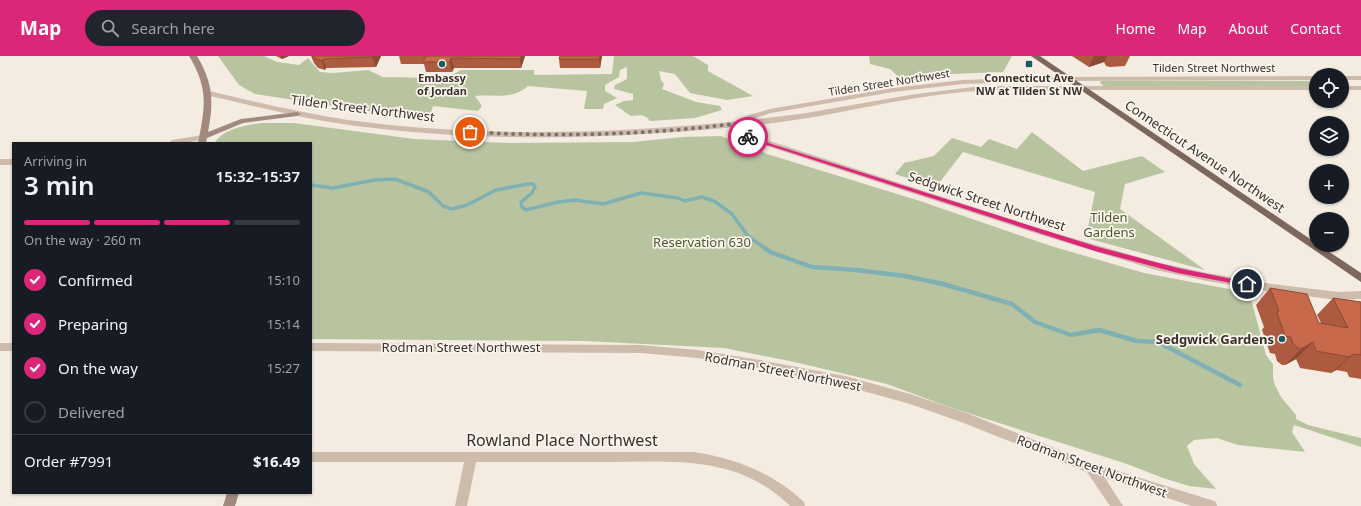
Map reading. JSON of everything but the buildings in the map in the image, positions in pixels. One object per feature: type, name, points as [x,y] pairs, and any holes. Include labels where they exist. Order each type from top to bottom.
[{"type":"main road","points":[[193,56],[205,77],[209,93],[208,108],[202,140]]},
{"type":"main road","name":"Connecticut Avenue Northwest","points":[[1035,56],[1361,278]]},
{"type":"main road","points":[[202,140],[241,120],[297,114]]},
{"type":"main road","points":[[229,506],[232,494]]},
{"type":"street","name":"Tilden Street Northwest","points":[[732,124],[770,111],[914,87],[991,80],[1068,78],[1309,78]]},
{"type":"street","points":[[1349,78],[1361,78]]},
{"type":"street","points":[[914,87],[921,95]]},
{"type":"street","name":"Tilden Street Northwest","points":[[209,93],[257,106],[297,114],[393,127],[507,134],[629,132],[732,124],[796,117],[921,95],[992,88],[1309,88]]},
{"type":"street","points":[[1349,88],[1361,88]]},
{"type":"street","name":"Sedgwick Street Northwest","points":[[732,124],[739,132],[748,137],[1041,232],[1120,256],[1178,271],[1247,284],[1322,294],[1352,296],[1361,295]]},
{"type":"street","points":[[182,142],[202,140]]},
{"type":"street","points":[[0,162],[12,162]]},
{"type":"street","points":[[0,347],[12,347]]},
{"type":"street","name":"Rodman Street Northwest","points":[[312,347],[622,349],[698,354],[736,360],[820,376],[910,399],[965,418],[1091,468],[1211,506]]},
{"type":"street","name":"Rowland Place Northwest","points":[[312,457],[685,457],[712,460],[739,467],[780,488],[799,506]]},
{"type":"street","points":[[461,506],[471,457]]},
{"type":"street","points":[[1091,468],[1117,506]]},
{"type":"green space","points":[[218,56],[264,56],[277,62],[299,65],[308,58],[320,72],[333,73],[368,70],[383,77],[442,78],[450,76],[461,70],[534,70],[534,75],[612,74],[614,56],[693,56],[708,65],[708,71],[753,96],[727,100],[690,93],[675,74],[659,71],[661,80],[664,84],[662,89],[696,102],[720,106],[722,110],[695,118],[650,121],[644,116],[631,116],[615,105],[624,101],[633,100],[633,94],[614,89],[615,85],[627,79],[627,67],[620,70],[619,77],[605,85],[605,91],[617,98],[604,104],[603,109],[584,109],[587,91],[528,86],[509,95],[475,96],[482,106],[478,111],[433,106],[430,116],[373,112],[255,94],[239,85]]},
{"type":"green space","points":[[869,56],[1012,56],[1003,72],[951,74],[903,81],[890,69],[870,64]]},
{"type":"green space","points":[[1101,81],[1309,81],[1309,87],[1104,86],[1100,83]]},
{"type":"green space","name":"Reservation 630","points":[[261,123],[294,123],[414,139],[509,143],[633,142],[683,137],[721,136],[767,154],[920,201],[1051,246],[1144,273],[1234,290],[1235,292],[1250,295],[1266,355],[1273,364],[1273,378],[1275,385],[1281,397],[1296,415],[1296,419],[1308,425],[1361,438],[1361,447],[1294,425],[1292,432],[1305,452],[1238,445],[1217,438],[1194,440],[1187,446],[1194,464],[1216,489],[1189,486],[1163,478],[1127,464],[949,407],[887,384],[799,363],[724,348],[584,341],[312,339],[312,142],[216,142],[223,134],[235,128]]},
{"type":"green space","name":"Tilden Gardens","points":[[1032,132],[1083,171],[1142,156],[1165,172],[1125,184],[1120,209],[1205,270],[1086,238],[1095,192],[963,152],[936,187],[895,174],[904,163],[934,156],[952,138],[981,147],[989,139],[1017,149]]},
{"type":"waterway","points":[[312,185],[333,188],[374,180],[395,179],[429,192],[443,206],[452,209],[467,205],[496,190],[528,184],[533,184],[535,187],[532,193],[521,202],[522,207],[526,210],[558,202],[575,200],[603,204],[641,193],[678,198],[685,201],[702,197],[714,201],[732,214],[748,236],[766,249]]},
{"type":"waterway","points":[[765,248],[770,252],[812,267],[856,270],[905,276],[943,284],[1012,304],[1035,322],[1071,335],[1099,330],[1137,341],[1158,342],[1240,385]]},
{"type":"way so far","points":[[470,132],[575,134],[672,130],[732,124],[739,132],[748,137]]},
{"type":"place","name":"Embassy of Jordan","points":[[442,64]]},
{"type":"place","name":"Connecticut Ave NW at Tilden St NW","points":[[1029,64]]},
{"type":"place","name":"Sedgwick Gardens","points":[[1282,339]]},
{"type":"route","points":[[748,137],[1028,228],[1120,256],[1178,271],[1247,284]]}]
